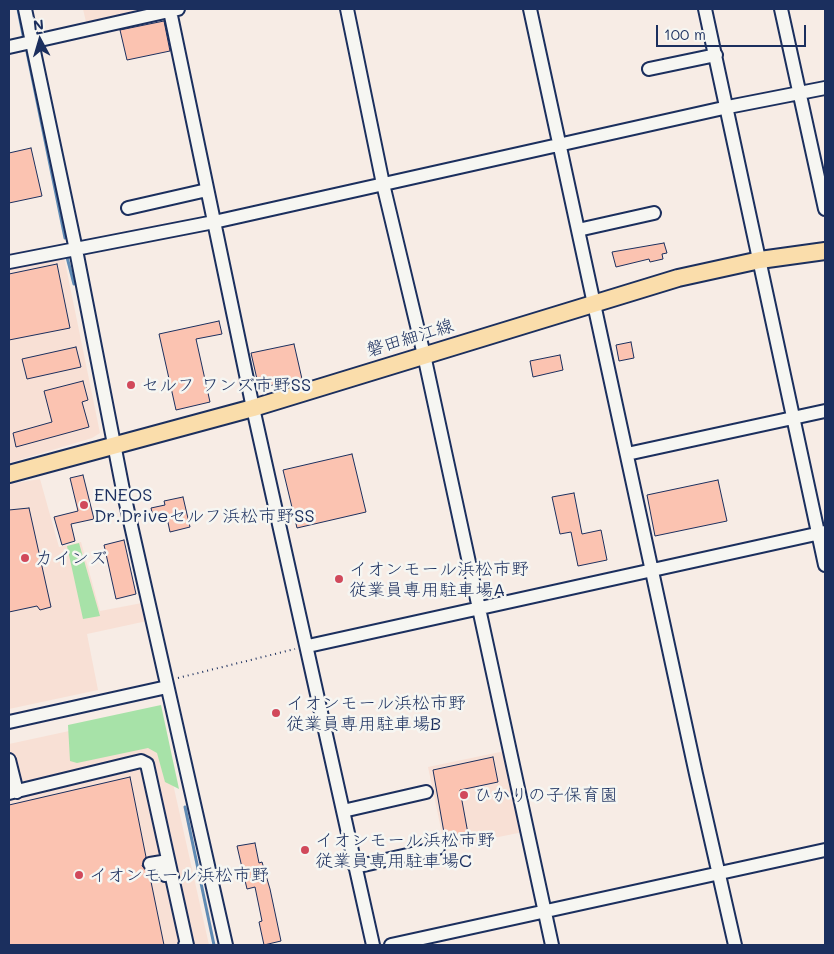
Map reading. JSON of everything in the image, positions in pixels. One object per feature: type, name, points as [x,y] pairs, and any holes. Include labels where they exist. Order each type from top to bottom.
[{"type":"main road","name":"磐田細江線","points":[[9,474],[253,408],[678,278],[760,260],[825,251]]},
{"type":"street","points":[[25,9],[76,250],[114,446],[226,945]]},
{"type":"street","points":[[347,9],[383,184],[424,355],[552,945]]},
{"type":"street","points":[[530,9],[696,774],[735,945]]},
{"type":"street","points":[[705,9],[728,107],[793,418],[822,533],[825,565]]},
{"type":"street","points":[[781,9],[825,209]]},
{"type":"street","points":[[9,47],[174,10],[207,190],[253,408],[308,646],[372,945]]},
{"type":"street","points":[[649,69],[716,55]]},
{"type":"street","points":[[9,262],[214,222],[559,144],[825,88]]},
{"type":"street","points":[[128,208],[207,190]]},
{"type":"street","points":[[578,230],[654,213]]},
{"type":"street","points":[[627,454],[825,411]]},
{"type":"street","points":[[308,646],[653,572],[822,533]]},
{"type":"street","points":[[9,722],[166,684]]},
{"type":"street","points":[[9,760],[13,792],[141,761],[147,764],[187,945],[185,945]]},
{"type":"street","points":[[343,811],[426,792]]},
{"type":"street","points":[[354,867],[438,848]]},
{"type":"street","points":[[390,945],[825,850]]},
{"type":"street","points":[[150,864],[162,862],[179,945]]},
{"type":"path","points":[[166,684],[308,646]]},
{"type":"shaded area","points":[[83,9],[148,9],[86,22]]},
{"type":"shaded area","points":[[64,257],[100,433],[92,438],[9,463],[9,269]]},
{"type":"shaded area","points":[[40,479],[59,547],[81,542],[100,611],[142,603],[147,621],[87,634],[98,690],[9,709],[9,484]]},
{"type":"shaded area","points":[[157,712],[209,945],[9,945],[9,744]]},
{"type":"shaded area","points":[[505,751],[523,832],[445,848],[428,767]]},
{"type":"green space","points":[[79,543],[100,616],[83,619],[67,546]]},
{"type":"green space","points":[[161,705],[179,789],[165,782],[157,753],[148,748],[77,763],[70,761],[68,725]]},
{"type":"building","points":[[164,21],[170,51],[127,60],[120,30]]},
{"type":"building","points":[[31,148],[42,196],[9,203],[9,153]]},
{"type":"building","points":[[664,243],[667,253],[662,254],[663,259],[650,262],[649,259],[616,267],[612,252]]},
{"type":"building","points":[[57,264],[70,328],[9,340],[9,274]]},
{"type":"building","points":[[219,321],[222,334],[196,339],[210,402],[176,410],[159,334]]},
{"type":"building","points":[[631,342],[634,358],[619,361],[616,345]]},
{"type":"building","points":[[294,344],[302,379],[259,388],[251,353]]},
{"type":"building","points":[[76,347],[81,367],[27,379],[22,359]]},
{"type":"building","points":[[560,355],[563,370],[533,377],[530,361]]},
{"type":"building","points":[[83,381],[88,400],[82,402],[89,427],[16,447],[13,433],[52,422],[44,391]]},
{"type":"building","points":[[352,454],[366,512],[297,528],[283,470]]},
{"type":"building","points":[[83,475],[94,519],[71,524],[75,541],[62,545],[54,517],[78,511],[70,478]]},
{"type":"building","points":[[718,480],[727,521],[655,536],[647,495]]},
{"type":"building","points":[[574,493],[582,534],[601,530],[607,560],[578,566],[571,532],[560,534],[552,497]]},
{"type":"building","points":[[183,497],[190,527],[170,532],[166,513],[153,516],[151,508],[165,505],[164,501]]},
{"type":"building","name":"カインズ","points":[[29,508],[51,607],[40,610],[37,606],[9,612],[9,510]]},
{"type":"building","points":[[124,540],[136,594],[116,599],[104,545]]},
{"type":"building","points":[[493,757],[498,782],[460,790],[469,839],[446,844],[433,770]]},
{"type":"building","name":"イオンモール浜松市野","points":[[130,777],[146,857],[142,866],[149,872],[164,945],[9,945],[9,805]]},
{"type":"building","points":[[255,843],[259,863],[262,862],[270,889],[281,941],[264,945],[259,922],[262,921],[255,887],[247,889],[237,846]]},
{"type":"waterway","points":[[18,9],[24,40]]},
{"type":"waterway","points":[[27,52],[65,238]]},
{"type":"waterway","points":[[67,257],[74,284]]},
{"type":"waterway","points":[[185,807],[214,945]]},
{"type":"place","name":"セルフ ワンズ市野SS","points":[[131,385]]},
{"type":"place","name":"ENEOS Dr.Driveセルフ浜松市野SS","points":[[84,505]]},
{"type":"place","name":"カインズ","points":[[25,558]]},
{"type":"place","name":"イオンモール浜松市野 従業員専用駐車場A","points":[[339,579]]},
{"type":"place","name":"イオンモール浜松市野 従業員専用駐車場B","points":[[276,713]]},
{"type":"place","name":"ひかりの子保育園","points":[[464,795]]},
{"type":"place","name":"イオンモール浜松市野 従業員専用駐車場C","points":[[305,850]]},
{"type":"place","name":"イオンモール浜松市野","points":[[79,875]]}]
